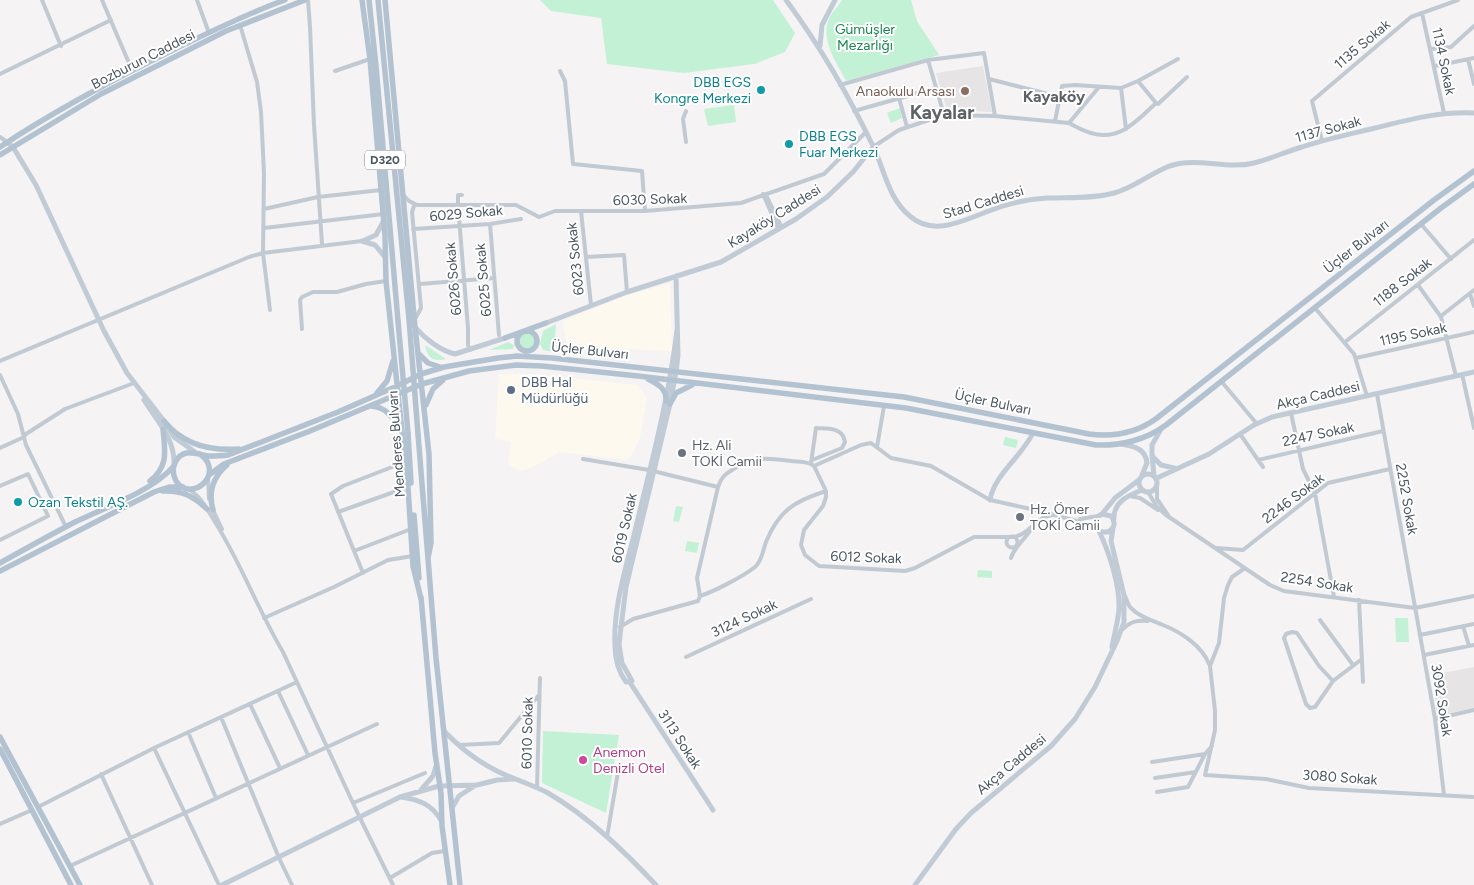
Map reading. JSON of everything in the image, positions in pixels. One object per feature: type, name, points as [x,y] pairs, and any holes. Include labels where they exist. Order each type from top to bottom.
[{"type":"main road","name":"Bozburun Caddesi","points":[[0,147],[31,126],[100,86],[209,33],[286,0]]},
{"type":"main road","name":"Bozburun Caddesi","points":[[0,155],[101,94],[226,30],[306,0]]},
{"type":"main road","points":[[362,0],[370,59],[376,135],[384,190],[386,282],[393,357],[399,408],[405,433],[405,462],[411,529],[421,599],[436,765],[450,885]]},
{"type":"main road","name":"Menderes Bulvarı","points":[[369,0],[382,131],[384,190],[398,321],[415,556]]},
{"type":"main road","name":"Menderes Bulvarı","points":[[378,0],[413,322],[418,434],[428,558],[460,885]]},
{"type":"main road","points":[[385,0],[406,218],[413,322],[419,354],[429,454],[431,543],[428,558]]},
{"type":"main road","points":[[394,158],[398,138]]},
{"type":"main road","name":"Üçler Bulvarı","points":[[246,448],[374,396],[421,374],[444,367],[509,357],[552,358],[904,397],[1089,434],[1124,433],[1142,427],[1157,418],[1434,200],[1474,171]]},
{"type":"main road","name":"Üçler Bulvarı","points":[[209,477],[218,467],[235,459],[310,431],[422,384],[469,371],[516,365],[638,376],[906,408],[1096,445],[1118,444],[1142,438],[1161,428],[1421,224],[1472,188]]},
{"type":"main road","points":[[506,339],[546,322]]},
{"type":"main road","points":[[546,322],[536,337],[536,344],[541,352],[552,358]]},
{"type":"main road","points":[[509,357],[517,350],[517,336],[524,331],[532,332],[536,337]]},
{"type":"main road","points":[[506,339],[512,339],[521,349],[527,351],[536,344]]},
{"type":"main road","points":[[393,348],[399,355],[407,357],[414,353],[417,346]]},
{"type":"main road","points":[[419,354],[431,364],[444,367]]},
{"type":"main road","points":[[374,396],[387,381],[393,357]]},
{"type":"main road","points":[[638,376],[653,381],[662,388],[668,403]]},
{"type":"main road","points":[[425,409],[428,396],[447,377]]},
{"type":"main road","points":[[668,403],[681,389],[691,385],[704,385]]},
{"type":"main road","points":[[399,408],[406,397],[411,395],[420,398],[425,409]]},
{"type":"main road","points":[[367,407],[378,407],[388,412],[405,433]]},
{"type":"main road","points":[[164,421],[178,434],[203,447],[223,450],[246,448]]},
{"type":"main road","points":[[136,493],[153,479],[163,465],[165,453],[163,429]]},
{"type":"main road","points":[[0,562],[136,493],[164,476],[184,453],[222,456],[246,448]]},
{"type":"main road","points":[[0,571],[154,492],[169,487],[197,488],[202,486],[209,477],[208,463],[198,453]]},
{"type":"main road","points":[[210,509],[213,484],[223,468],[235,459]]},
{"type":"main road","points":[[173,466],[175,479],[186,488]]},
{"type":"main road","points":[[154,492],[183,492],[210,509]]},
{"type":"main road","points":[[0,738],[72,885]]},
{"type":"main road","points":[[0,748],[80,885]]},
{"type":"street","points":[[42,0],[61,46]]},
{"type":"street","points":[[102,0],[132,70]]},
{"type":"street","points":[[197,0],[209,33]]},
{"type":"street","points":[[306,0],[322,244]]},
{"type":"street","name":"Stad Caddesi","points":[[786,0],[821,50],[873,147],[890,189],[903,210],[913,220],[935,227],[961,221],[1011,202],[1111,194],[1121,191],[1165,168],[1189,162]]},
{"type":"street","points":[[821,50],[822,25],[835,0]]},
{"type":"street","name":"1135 Sokak","points":[[1322,141],[1312,101],[1410,17],[1458,0]]},
{"type":"street","name":"1134 Sokak","points":[[1422,13],[1444,113]]},
{"type":"street","points":[[0,74],[61,46],[111,20]]},
{"type":"street","points":[[240,26],[257,82],[261,112],[264,173],[263,253],[270,310]]},
{"type":"street","points":[[1431,50],[1451,47],[1474,26]]},
{"type":"street","points":[[840,85],[928,60],[984,53],[995,116]]},
{"type":"street","points":[[1435,66],[1474,58]]},
{"type":"street","points":[[335,71],[370,59]]},
{"type":"street","points":[[1055,121],[1062,86],[1121,88],[1178,59]]},
{"type":"street","points":[[928,60],[944,114]]},
{"type":"street","points":[[1468,60],[1474,84]]},
{"type":"street","points":[[560,71],[565,81],[573,164],[642,171],[645,211]]},
{"type":"street","points":[[1126,129],[1156,103],[1158,104],[1187,77]]},
{"type":"street","points":[[989,79],[1060,97]]},
{"type":"street","points":[[1138,81],[1156,103]]},
{"type":"street","points":[[1069,123],[1099,87]]},
{"type":"street","points":[[854,111],[936,88]]},
{"type":"street","points":[[1121,88],[1126,129]]},
{"type":"street","points":[[900,98],[907,127]]},
{"type":"street","points":[[686,111],[683,119],[686,142]]},
{"type":"street","name":"1137 Sokak","points":[[1189,162],[1247,164],[1322,141],[1420,117],[1460,112],[1474,114]]},
{"type":"street","name":"Kayaköy Caddesi","points":[[546,322],[627,292],[721,262],[796,219],[828,197],[853,172],[873,147],[890,135],[944,114],[1055,121],[1069,123],[1091,133],[1098,134],[1113,134],[1126,129]]},
{"type":"street","points":[[376,135],[382,131]]},
{"type":"street","name":"6030 Sokak","points":[[416,206],[516,205],[539,217],[555,211],[645,211],[736,204],[824,174],[865,133]]},
{"type":"street","points":[[0,137],[13,147],[36,185],[98,320],[127,373],[163,429],[172,447],[173,466]]},
{"type":"street","points":[[264,209],[318,197],[384,190]]},
{"type":"street","points":[[403,194],[406,199],[416,206]]},
{"type":"street","points":[[763,194],[780,227]]},
{"type":"street","points":[[458,205],[458,195],[462,195]]},
{"type":"street","name":"6026 Sokak","points":[[458,205],[468,345],[470,350]]},
{"type":"street","points":[[406,218],[409,210],[416,206]]},
{"type":"street","points":[[416,206],[412,212],[421,308],[413,322],[424,336],[450,353],[458,354],[482,349],[506,339]]},
{"type":"street","name":"6023 Sokak","points":[[581,211],[591,305]]},
{"type":"street","points":[[264,228],[384,214]]},
{"type":"street","name":"6029 Sokak","points":[[413,229],[490,224],[521,219]]},
{"type":"street","points":[[0,361],[227,266],[263,253],[322,244],[362,241],[376,235],[384,221]]},
{"type":"street","name":"6025 Sokak","points":[[490,224],[499,335]]},
{"type":"street","points":[[1421,224],[1451,259]]},
{"type":"street","name":"1188 Sokak","points":[[1345,342],[1474,240]]},
{"type":"street","points":[[362,241],[375,245],[387,261]]},
{"type":"street","points":[[586,257],[624,255],[627,292]]},
{"type":"street","name":"6019 Sokak","points":[[629,681],[622,663],[619,645],[621,627],[626,587],[678,355],[676,276]]},
{"type":"street","points":[[420,284],[494,278]]},
{"type":"street","points":[[302,329],[300,300],[306,294],[313,292],[338,292],[366,284],[386,282]]},
{"type":"street","points":[[1418,285],[1441,316],[1446,338],[1472,412],[1474,428]]},
{"type":"street","points":[[1441,316],[1474,290]]},
{"type":"street","points":[[1470,294],[1474,306]]},
{"type":"street","points":[[1315,308],[1345,342],[1356,358],[1367,396]]},
{"type":"street","name":"1195 Sokak","points":[[1356,358],[1474,332]]},
{"type":"street","name":"Akça Caddesi","points":[[1141,478],[1148,473],[1155,477],[1177,467],[1192,463],[1272,417],[1474,372]]},
{"type":"street","points":[[0,375],[2,384],[18,414],[24,437],[66,527]]},
{"type":"street","points":[[1221,381],[1257,424]]},
{"type":"street","points":[[134,383],[174,437],[198,453]]},
{"type":"street","points":[[0,448],[24,437],[65,409],[134,383]]},
{"type":"street","name":"2252 Sokak","points":[[1377,394],[1416,608]]},
{"type":"street","points":[[877,446],[884,406]]},
{"type":"street","points":[[1291,412],[1305,476],[1315,493],[1334,597]]},
{"type":"street","points":[[700,596],[711,593],[756,566],[773,529],[785,512],[802,499],[826,491],[812,463],[816,428],[836,429],[843,435],[845,442],[842,448],[812,463]]},
{"type":"street","points":[[1127,497],[1145,491],[1153,491],[1157,487],[1151,448],[1152,442],[1161,428]]},
{"type":"street","name":"2247 Sokak","points":[[1258,460],[1383,431]]},
{"type":"street","points":[[990,500],[995,484],[1027,444],[1033,433]]},
{"type":"street","points":[[1240,434],[1263,467]]},
{"type":"street","points":[[615,630],[633,619],[697,602],[700,596],[696,578],[722,476],[741,463],[754,459],[768,458],[812,463],[866,443],[871,443],[896,460],[931,466],[990,500],[1076,519],[1105,532],[1114,525],[1111,516],[1101,514],[1091,518],[1076,519]]},
{"type":"street","points":[[1118,444],[1134,446],[1144,454],[1147,464],[1139,485],[1145,491]]},
{"type":"street","points":[[1152,456],[1156,462],[1163,466],[1177,467]]},
{"type":"street","points":[[583,459],[652,470],[718,487]]},
{"type":"street","points":[[363,572],[331,494],[342,486],[405,462]]},
{"type":"street","points":[[0,486],[38,469]]},
{"type":"street","name":"2246 Sokak","points":[[1215,547],[1243,550],[1328,483],[1390,469]]},
{"type":"street","name":"6019 Sokak","points":[[629,681],[617,666],[615,630],[621,586],[652,470]]},
{"type":"street","points":[[0,540],[48,516],[28,474]]},
{"type":"street","points":[[209,477],[208,496],[210,509]]},
{"type":"street","points":[[1097,528],[1096,520],[1113,500],[1141,478]]},
{"type":"street","points":[[338,512],[408,487]]},
{"type":"street","name":"2254 Sokak","points":[[1157,487],[1156,496],[1159,504],[1174,520]]},
{"type":"street","points":[[186,488],[210,509],[297,682],[393,885]]},
{"type":"street","name":"6012 Sokak","points":[[826,491],[825,501],[820,510],[804,530],[801,545],[805,555],[819,566],[905,571],[916,568],[974,537],[1012,537],[1021,535],[1044,517],[1059,515]]},
{"type":"street","name":"2254 Sokak","points":[[1145,491],[1157,507],[1166,515]]},
{"type":"street","name":"Akça Caddesi","points":[[915,885],[943,845],[970,813],[1039,757],[1063,734],[1086,701],[1111,653],[1124,622],[1124,595],[1111,541],[1116,507],[1127,497]]},
{"type":"street","name":"2254 Sokak","points":[[1127,497],[1140,498],[1278,589],[1416,608],[1474,596]]},
{"type":"street","name":"6012 Sokak","points":[[1016,547],[1032,527]]},
{"type":"street","name":"Akça Caddesi","points":[[1097,528],[1115,577],[1118,595],[1118,617],[1111,653]]},
{"type":"street","points":[[354,551],[411,529]]},
{"type":"street","points":[[994,537],[1012,548],[1016,547]]},
{"type":"street","points":[[1012,537],[1017,540],[1011,558],[1007,540],[1012,537]]},
{"type":"street","points":[[264,618],[388,560],[415,556]]},
{"type":"street","points":[[1210,666],[1220,643],[1224,598],[1228,585],[1232,577],[1245,568]]},
{"type":"street","points":[[1124,595],[1131,608],[1144,618],[1172,629],[1189,640],[1205,655],[1210,666],[1215,711],[1215,730],[1212,746],[1205,754],[1188,787],[1156,792]]},
{"type":"street","name":"3124 Sokak","points":[[686,657],[811,599]]},
{"type":"street","points":[[1359,600],[1363,682]]},
{"type":"street","name":"3092 Sokak","points":[[1416,608],[1435,719],[1444,795]]},
{"type":"street","points":[[1320,620],[1354,665]]},
{"type":"street","points":[[1121,631],[1130,623],[1136,621],[1153,621]]},
{"type":"street","points":[[1420,635],[1474,624]]},
{"type":"street","points":[[1463,626],[1469,646]]},
{"type":"street","points":[[1333,682],[1319,666],[1297,633],[1286,634],[1284,638],[1307,706],[1311,708],[1315,707],[1333,682],[1362,659]]},
{"type":"street","points":[[1424,656],[1474,645]]},
{"type":"street","name":"6010 Sokak","points":[[537,787],[540,678]]},
{"type":"street","name":"3113 Sokak","points":[[629,681],[713,810]]},
{"type":"street","points":[[0,824],[154,748],[297,682]]},
{"type":"street","points":[[278,691],[308,755]]},
{"type":"street","points":[[458,745],[499,743],[539,695]]},
{"type":"street","points":[[250,704],[280,768]]},
{"type":"street","points":[[1435,719],[1474,710]]},
{"type":"street","points":[[221,717],[292,885]]},
{"type":"street","points":[[70,866],[377,724]]},
{"type":"street","points":[[444,731],[474,757],[514,779],[537,787],[567,804],[629,857],[656,885]]},
{"type":"street","points":[[188,732],[216,798]]},
{"type":"street","name":"3080 Sokak","points":[[1212,746],[1204,776],[1266,779],[1309,788],[1474,796]]},
{"type":"street","points":[[154,748],[220,885],[279,858],[400,797],[439,786],[477,785],[497,780],[514,779]]},
{"type":"street","points":[[1152,762],[1205,754]]},
{"type":"street","points":[[420,790],[433,776],[436,765]]},
{"type":"street","points":[[607,837],[618,772]]},
{"type":"street","points":[[1155,778],[1196,772]]},
{"type":"street","points":[[353,803],[424,773]]},
{"type":"street","points":[[101,774],[152,885]]},
{"type":"street","points":[[452,808],[460,796],[477,785]]},
{"type":"street","points":[[400,797],[425,803],[435,811],[442,822]]},
{"type":"street","points":[[390,878],[432,853],[445,851]]},
{"type":"shaded area","name":"Anaokulu Arsası","points":[[983,66],[992,112],[947,110],[936,73]]},
{"type":"shaded area","points":[[670,283],[672,351],[568,347],[562,321],[625,296]]},
{"type":"shaded area","points":[[499,374],[532,374],[638,385],[647,397],[640,438],[631,456],[627,460],[560,452],[531,468],[520,471],[508,464],[511,441],[495,439]]},
{"type":"shaded area","points":[[1474,667],[1474,708],[1437,716],[1432,675]]},
{"type":"green space","points":[[540,0],[773,0],[795,33],[785,52],[754,64],[684,73],[607,64],[601,18],[551,11]]},
{"type":"green space","name":"Gümüşler Mezarlığı","points":[[842,0],[911,0],[917,21],[939,55],[846,81],[834,59],[827,35],[829,19]]},
{"type":"green space","points":[[734,105],[736,122],[708,126],[704,109]]},
{"type":"green space","points":[[900,108],[902,118],[891,123],[887,113]]},
{"type":"green space","points":[[556,324],[554,352],[543,350],[540,344],[543,331]]},
{"type":"green space","points":[[527,333],[535,341],[527,349],[519,341]]},
{"type":"green space","points":[[508,342],[514,345],[513,349],[489,350]]},
{"type":"green space","points":[[425,345],[446,359],[438,360],[431,358],[427,353]]},
{"type":"green space","points":[[1005,437],[1018,440],[1016,448],[1003,445]]},
{"type":"green space","points":[[676,506],[683,507],[679,522],[673,521]]},
{"type":"green space","points":[[687,541],[699,543],[697,553],[685,551]]},
{"type":"green space","points":[[978,570],[992,571],[992,578],[977,577]]},
{"type":"green space","points":[[1395,618],[1408,618],[1409,642],[1396,642]]},
{"type":"green space","points":[[543,731],[619,735],[606,813],[542,783]]},
{"type":"place","name":"DBB EGS Kongre Merkezi","points":[[761,90]]},
{"type":"place","name":"Anaokulu Arsası","points":[[965,91]]},
{"type":"place","name":"DBB EGS Fuar Merkezi","points":[[789,144]]},
{"type":"place","name":"DBB Hal Müdürlüğü","points":[[511,390]]},
{"type":"place","name":"Hz. Ali TOKİ Camii","points":[[682,453]]},
{"type":"place","name":"Ozan Tekstil AŞ.","points":[[18,502]]},
{"type":"place","name":"Hz. Ömer TOKİ Camii","points":[[1020,517]]},
{"type":"place","name":"Anemon Denizli Otel","points":[[583,760]]},
{"type":"district","name":"Kayaköy","points":[[1054,96]]},
{"type":"district","name":"Kayalar","points":[[942,112]]}]
